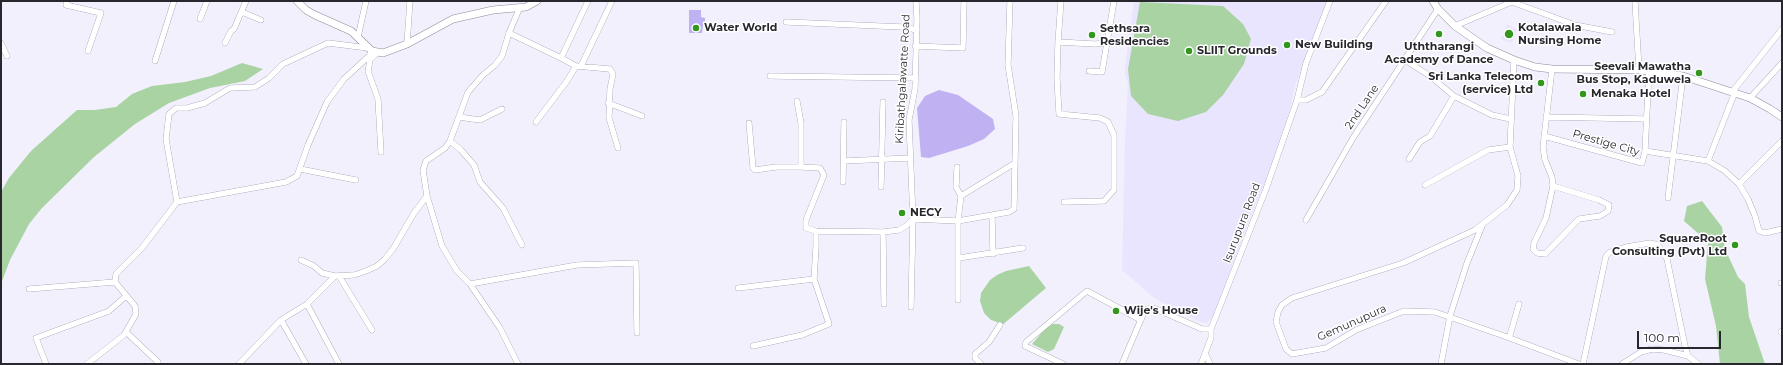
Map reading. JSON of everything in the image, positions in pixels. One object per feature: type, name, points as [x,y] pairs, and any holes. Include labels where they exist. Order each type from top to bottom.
[{"type":"main road","points":[[297,1],[306,10],[351,31],[372,51],[383,53],[407,44],[453,19],[493,10],[528,6],[537,1]]},
{"type":"main road","points":[[1433,1],[1438,9],[1455,26],[1487,48],[1514,60],[1535,67],[1552,69],[1639,70],[1683,76],[1750,98],[1782,117]]},
{"type":"street","points":[[67,1],[66,5],[101,13],[88,51]]},
{"type":"street","points":[[155,61],[174,1]]},
{"type":"street","points":[[200,19],[207,1]]},
{"type":"street","points":[[225,43],[231,31],[234,29],[246,1]]},
{"type":"street","points":[[358,37],[366,1]]},
{"type":"street","points":[[407,44],[410,1]]},
{"type":"street","points":[[561,58],[588,1]]},
{"type":"street","points":[[536,122],[579,66],[612,1]]},
{"type":"street","name":"Kiribathgalawatte Road","points":[[911,307],[913,219],[909,120],[915,88],[915,46],[917,30],[916,1]]},
{"type":"street","points":[[915,46],[963,48],[964,1]]},
{"type":"street","points":[[749,123],[753,168],[755,170],[776,167],[820,168],[824,175],[806,220],[806,228],[816,231],[883,232],[899,230],[913,219],[958,221],[1009,212],[1014,209],[1016,116],[1008,64],[1010,1]]},
{"type":"street","points":[[1061,1],[1057,78],[1059,114],[1100,118],[1108,122],[1114,135],[1114,190],[1104,201],[1064,202]]},
{"type":"street","points":[[1089,71],[1102,72],[1114,1]]},
{"type":"street","name":"Isurupura Road","points":[[1201,364],[1211,338],[1212,329],[1266,189],[1297,100],[1306,63],[1330,1]]},
{"type":"street","points":[[1297,100],[1306,100],[1322,92],[1386,1]]},
{"type":"street","points":[[1635,1],[1639,70]]},
{"type":"street","points":[[1455,26],[1513,2],[1575,25],[1612,32]]},
{"type":"street","points":[[518,364],[500,328],[470,284],[457,271],[442,246],[427,196],[423,170],[426,163],[450,141],[468,92],[502,56],[509,33],[520,7]]},
{"type":"street","name":"2nd Lane","points":[[1306,220],[1353,138],[1438,9]]},
{"type":"street","points":[[242,12],[261,20]]},
{"type":"street","points":[[786,22],[903,27],[917,30]]},
{"type":"street","points":[[1708,161],[1734,92],[1782,29]]},
{"type":"street","points":[[509,33],[579,66],[610,69],[613,74],[608,103],[608,118],[618,148]]},
{"type":"street","points":[[1058,42],[1095,44],[1106,43]]},
{"type":"street","points":[[1,43],[7,56]]},
{"type":"street","points":[[177,202],[166,139],[168,114],[176,108],[187,108],[205,103],[230,88],[255,87],[269,78],[283,64],[328,43],[372,51]]},
{"type":"street","points":[[372,51],[368,71],[378,100],[381,152]]},
{"type":"street","points":[[88,364],[124,335],[136,314],[135,306],[115,282],[116,274],[142,248],[177,202],[286,182],[297,176],[308,145],[327,102],[344,79],[369,56],[372,51]]},
{"type":"street","points":[[1405,60],[1430,76],[1454,96],[1492,115],[1511,119]]},
{"type":"street","name":"Gemunupura","points":[[1482,225],[1467,263],[1450,316],[1435,312],[1404,311],[1356,330],[1326,348],[1292,354],[1286,349],[1276,322],[1278,312],[1282,305],[1292,298],[1403,263],[1482,225],[1507,205],[1517,190],[1518,176],[1510,147],[1514,60]]},
{"type":"street","points":[[1750,98],[1782,63]]},
{"type":"street","points":[[1552,69],[1543,147],[1545,160],[1552,177],[1553,186],[1546,218],[1534,243],[1533,249],[1537,253],[1545,254],[1579,219],[1600,216],[1608,211],[1609,205],[1599,200],[1553,186]]},
{"type":"street","name":"Prestige City","points":[[1544,136],[1642,163],[1645,151],[1649,71]]},
{"type":"street","points":[[770,76],[914,78]]},
{"type":"street","points":[[1668,198],[1672,155],[1683,76]]},
{"type":"street","points":[[1409,159],[1420,142],[1430,136],[1454,96]]},
{"type":"street","points":[[797,101],[801,122],[801,167]]},
{"type":"street","points":[[881,187],[883,102]]},
{"type":"street","points":[[608,103],[642,116]]},
{"type":"street","points":[[459,117],[480,120],[502,109]]},
{"type":"street","name":"Prestige City","points":[[1546,117],[1646,120]]},
{"type":"street","points":[[843,182],[844,122]]},
{"type":"street","points":[[450,141],[461,150],[474,165],[480,182],[503,208],[522,245]]},
{"type":"street","points":[[1739,184],[1782,142]]},
{"type":"street","points":[[1425,185],[1488,150],[1510,147]]},
{"type":"street","points":[[1645,151],[1708,161],[1725,171],[1739,184],[1748,199],[1759,231],[1765,233],[1782,229]]},
{"type":"street","points":[[844,162],[910,158]]},
{"type":"street","points":[[961,196],[1015,163]]},
{"type":"street","points":[[957,167],[956,187],[961,196],[958,221],[958,300]]},
{"type":"street","points":[[300,169],[356,180]]},
{"type":"street","points":[[301,260],[314,266],[322,273],[337,276],[354,275],[377,266],[393,249],[414,213],[427,196]]},
{"type":"street","points":[[992,215],[994,254]]},
{"type":"street","points":[[753,346],[802,334],[829,324],[814,279],[816,231]]},
{"type":"street","points":[[883,232],[884,304]]},
{"type":"street","points":[[1583,364],[1606,256],[1610,252],[1626,247],[1650,244],[1658,245],[1667,259],[1688,356]]},
{"type":"street","points":[[959,258],[994,254],[1023,248]]},
{"type":"street","points":[[470,284],[577,265],[636,263],[637,333]]},
{"type":"street","points":[[239,364],[281,320],[306,304],[337,276]]},
{"type":"street","points":[[337,276],[372,330]]},
{"type":"street","points":[[738,288],[814,279]]},
{"type":"street","points":[[29,289],[115,282]]},
{"type":"street","points":[[1063,364],[1025,346],[1026,342],[1087,291],[1141,320]]},
{"type":"street","points":[[46,364],[36,338],[109,312],[126,296]]},
{"type":"street","points":[[306,304],[339,364]]},
{"type":"street","points":[[1507,337],[1510,336],[1519,304]]},
{"type":"street","points":[[1122,364],[1145,310],[1150,308],[1156,309],[1202,329],[1212,329]]},
{"type":"street","points":[[1441,364],[1450,316],[1579,364]]},
{"type":"street","points":[[281,320],[306,364]]},
{"type":"street","points":[[981,364],[975,358],[975,354],[989,342],[1000,325]]},
{"type":"street","points":[[126,332],[158,362],[157,364]]},
{"type":"street","points":[[1622,364],[1641,352],[1652,349],[1664,350],[1688,356],[1698,364]]},
{"type":"street","points":[[1205,352],[1210,364]]},
{"type":"shaded area","points":[[1134,1],[1327,1],[1295,86],[1290,109],[1272,166],[1251,215],[1213,317],[1207,323],[1198,321],[1154,298],[1122,270],[1128,83],[1125,76],[1125,66]]},
{"type":"shaded area","points":[[689,10],[701,10],[701,17],[705,18],[705,25],[703,25],[702,33],[689,33]]},
{"type":"shaded area","name":"Kotalawala Nursing Home","points":[[1507,24],[1517,30],[1511,43],[1501,39]]},
{"type":"shaded area","points":[[939,90],[958,95],[993,119],[995,129],[984,139],[968,146],[929,158],[921,157],[917,108],[925,96]]},
{"type":"green space","name":"SLIIT Grounds","points":[[1140,2],[1223,6],[1243,24],[1251,39],[1244,64],[1223,95],[1206,112],[1178,121],[1148,114],[1131,96],[1128,69]]},
{"type":"green space","points":[[242,63],[263,69],[245,81],[210,88],[169,103],[135,124],[94,157],[42,208],[29,224],[10,260],[1,284],[1,192],[9,178],[31,151],[77,110],[95,110],[116,107],[132,94],[152,86],[185,82],[211,76]]},
{"type":"green space","points":[[1702,201],[1722,227],[1725,249],[1738,277],[1745,284],[1749,317],[1765,364],[1720,364],[1716,326],[1705,279],[1708,242],[1684,221],[1687,206]]},
{"type":"green space","points":[[1029,266],[1046,288],[1001,326],[997,322],[991,320],[984,313],[980,301],[981,293],[990,280],[997,275],[1006,271]]},
{"type":"green space","points":[[1053,324],[1059,324],[1064,327],[1054,349],[1048,352],[1032,344],[1046,328]]},
{"type":"place","name":"Water World","points":[[696,28]]},
{"type":"place","name":"Uththarangi Academy of Dance","points":[[1439,34]]},
{"type":"place","name":"Kotalawala Nursing Home","points":[[1509,34]]},
{"type":"place","name":"Sethsara Residencies","points":[[1092,35]]},
{"type":"place","name":"New Building","points":[[1287,45]]},
{"type":"place","name":"SLIIT Grounds","points":[[1189,51]]},
{"type":"place","name":"Seevali Mawatha Bus Stop, Kaduwela","points":[[1699,73]]},
{"type":"place","name":"Sri Lanka Telecom (service) Ltd","points":[[1541,83]]},
{"type":"place","name":"Menaka Hotel","points":[[1583,94]]},
{"type":"place","name":"NECY","points":[[902,213]]},
{"type":"place","name":"SquareRoot Consulting (Pvt) Ltd","points":[[1735,245]]},
{"type":"place","name":"Wije's House","points":[[1116,311]]}]
